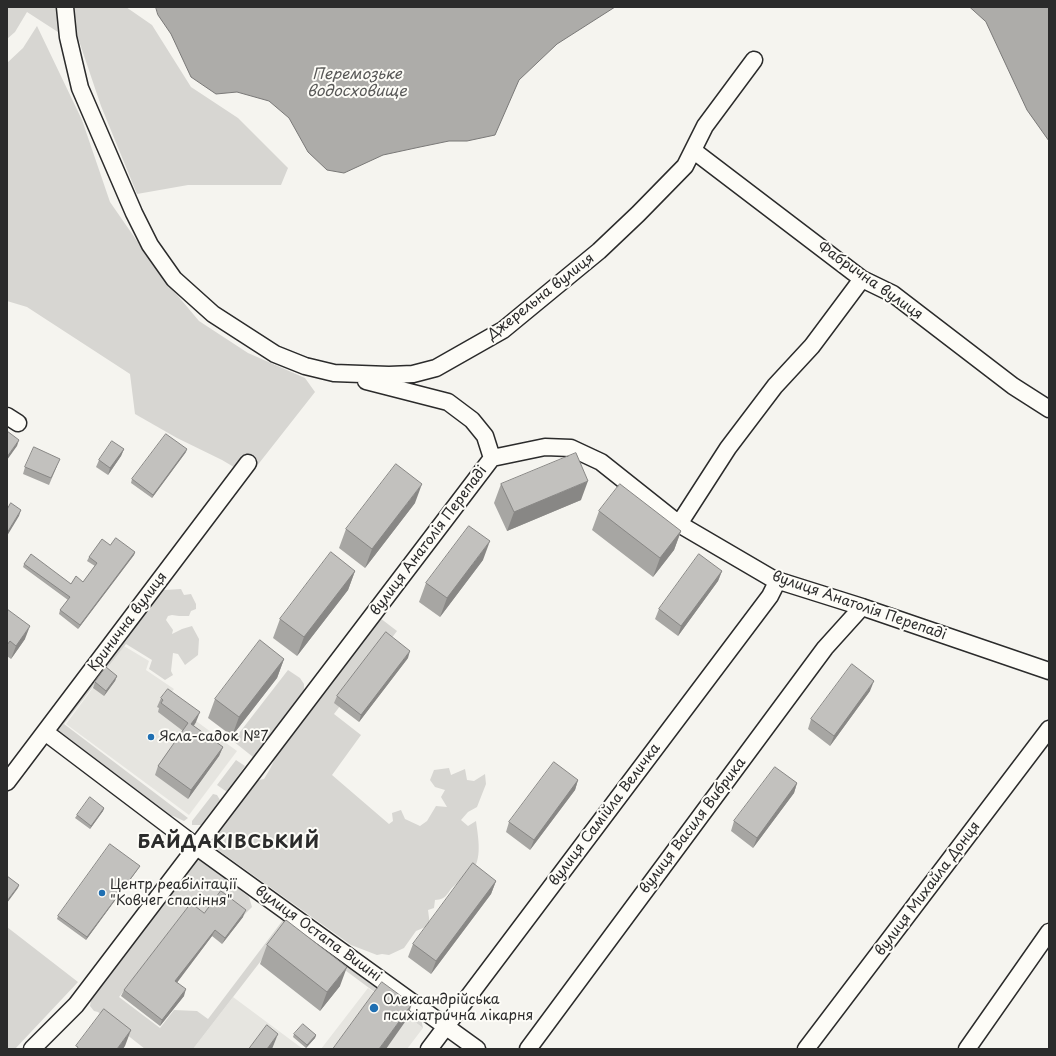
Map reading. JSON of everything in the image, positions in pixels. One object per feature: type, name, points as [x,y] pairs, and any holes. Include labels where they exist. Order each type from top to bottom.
[{"type":"street","name":"Джерельна вулиця","points":[[65,7],[68,37],[80,88],[134,213],[147,239],[174,279],[213,314],[275,354],[305,366],[334,373],[389,375],[413,374],[430,370],[503,330],[599,251],[685,166],[694,151],[705,126],[754,60]]},
{"type":"street","name":"Фабрична вулиця","points":[[694,151],[862,279],[893,294],[1013,386],[1049,409]]},
{"type":"street","points":[[679,524],[728,448],[775,386],[812,346],[862,279]]},
{"type":"street","points":[[334,373],[448,402],[472,420],[484,436],[492,458]]},
{"type":"street","name":"вулиця Анатолія Перепаді","points":[[32,1049],[76,1005],[492,458],[545,447],[571,448],[601,462],[679,524],[778,580],[862,606],[1049,671]]},
{"type":"street","name":"Кринична вулиця","points":[[7,782],[248,463]]},
{"type":"street","name":"вулиця Самійла Величка","points":[[429,1049],[770,596],[778,580]]},
{"type":"street","name":"вулиця Василя Вибрика","points":[[528,1049],[825,648],[862,606]]},
{"type":"street","name":"вулиця Михайла Донця","points":[[806,1049],[1049,729]]},
{"type":"street","name":"вулиця Остапа Вишні","points":[[45,732],[197,847],[477,1049]]},
{"type":"street","points":[[967,1049],[1049,932]]},
{"type":"shaded area","points":[[7,7],[56,7],[61,34],[27,12],[15,32],[7,39]]},
{"type":"shaded area","points":[[73,7],[126,7],[152,25],[191,87],[238,118],[288,168],[281,185],[188,185],[137,194],[101,106],[75,29]]},
{"type":"shaded area","points":[[37,26],[82,120],[110,202],[162,277],[199,321],[248,353],[305,378],[315,392],[249,476],[135,414],[130,374],[27,307],[7,301],[7,63],[23,48]]},
{"type":"shaded area","points":[[162,587],[165,590],[181,589],[184,595],[191,594],[196,604],[196,609],[191,611],[189,616],[172,615],[168,616],[166,620],[173,630],[172,634],[192,626],[199,639],[198,655],[185,665],[178,654],[173,653],[171,671],[173,675],[165,680],[149,669],[152,660],[126,644],[64,724],[188,818],[184,821],[173,816],[166,815],[51,729]]},
{"type":"shaded area","points":[[380,618],[397,631],[334,714],[361,735],[332,775],[389,824],[393,821],[392,813],[401,810],[405,819],[420,826],[427,821],[436,806],[447,807],[441,797],[445,790],[435,787],[430,780],[434,770],[449,768],[451,775],[465,769],[467,780],[474,781],[485,774],[486,784],[477,807],[468,812],[461,820],[468,826],[476,821],[479,848],[475,867],[454,886],[445,897],[435,900],[434,908],[428,910],[430,925],[416,931],[404,948],[389,955],[377,955],[351,945],[218,850],[213,838],[243,794],[258,781],[264,779],[280,748]]},
{"type":"shaded area","name":"Ясла-садок №7","points":[[124,646],[149,661],[146,670],[174,689],[166,699],[237,751],[189,815],[66,724]]},
{"type":"shaded area","points":[[288,670],[300,678],[304,684],[304,690],[253,757],[233,741]]},
{"type":"shaded area","points":[[236,760],[245,766],[227,792],[217,785]]},
{"type":"shaded area","points":[[213,794],[217,795],[220,800],[201,825],[192,825],[192,821]]},
{"type":"shaded area","points":[[201,859],[249,897],[252,907],[244,915],[217,896],[201,917],[187,908],[119,997],[160,1028],[174,1010],[197,1011],[208,1019],[283,920],[293,920],[420,1014],[423,1028],[287,927],[193,1049],[145,1049],[98,1012],[94,1011],[90,1006],[92,995],[193,862]]},
{"type":"shaded area","points":[[7,927],[78,982],[15,1049],[7,1049]]},
{"type":"shaded area","name":"Олександрійська психіатрична лікарня","points":[[368,988],[423,1028],[407,1049],[321,1049]]},
{"type":"shaded area","points":[[233,997],[303,1049],[193,1049]]},
{"type":"water","name":"Перемозьке водосховище","points":[[156,7],[615,7],[557,44],[519,80],[495,135],[467,141],[449,141],[383,155],[344,173],[327,170],[308,152],[289,118],[269,101],[237,92],[216,94],[191,77],[171,34],[158,15]]},
{"type":"water","points":[[970,7],[1049,7],[1049,141],[1027,110],[986,22]]},
{"type":"building","points":[[7,431],[19,440],[7,457]]},
{"type":"building","points":[[166,434],[187,449],[153,495],[132,479]]},
{"type":"building","points":[[112,441],[124,449],[110,468],[99,460]]},
{"type":"building","points":[[34,447],[60,459],[51,478],[25,467]]},
{"type":"building","points":[[576,453],[588,481],[514,512],[501,484]]},
{"type":"building","points":[[396,464],[422,484],[372,549],[346,529]]},
{"type":"building","points":[[620,484],[681,531],[660,558],[599,511]]},
{"type":"building","points":[[11,503],[21,510],[7,533],[7,510]]},
{"type":"building","points":[[469,526],[490,541],[447,598],[426,583]]},
{"type":"building","points":[[116,538],[135,552],[80,625],[60,610],[70,597],[24,564],[31,554],[71,584],[76,576],[83,582],[97,563],[89,557],[102,539],[110,545]]},
{"type":"building","points":[[331,552],[355,571],[304,637],[280,619]]},
{"type":"building","points":[[699,554],[722,571],[681,626],[659,609]]},
{"type":"building","points":[[7,609],[30,626],[16,646],[10,641],[7,645]]},
{"type":"building","points":[[386,632],[410,651],[361,715],[337,696]]},
{"type":"building","points":[[260,640],[284,659],[239,717],[215,699]]},
{"type":"building","points":[[852,664],[874,681],[834,736],[811,719]]},
{"type":"building","points":[[106,667],[117,676],[106,691],[95,682]]},
{"type":"building","points":[[168,689],[200,712],[191,724],[223,747],[191,790],[158,766],[188,723],[161,703],[163,700],[161,698]]},
{"type":"building","points":[[554,762],[578,780],[534,840],[509,822]]},
{"type":"building","points":[[775,767],[797,783],[757,838],[734,821]]},
{"type":"building","points":[[90,797],[104,808],[91,826],[77,815]]},
{"type":"building","name":"Центр реабілітації \"Ковчег спасіння\"","points":[[110,844],[140,866],[87,937],[58,916]]},
{"type":"building","points":[[473,863],[496,881],[436,961],[413,944]]},
{"type":"building","points":[[7,876],[19,885],[7,901]]},
{"type":"building","points":[[221,891],[246,910],[225,938],[215,930],[175,981],[186,989],[162,1020],[124,990],[191,903],[204,913]]},
{"type":"building","points":[[286,920],[347,967],[327,992],[267,945]]},
{"type":"building","points":[[382,982],[412,1004],[379,1049],[333,1049]]},
{"type":"building","points":[[104,1009],[131,1030],[117,1049],[77,1049],[78,1047],[76,1046]]},
{"type":"building","points":[[303,1024],[316,1035],[307,1045],[294,1034]]},
{"type":"building","points":[[267,1025],[278,1034],[267,1049],[249,1049]]},
{"type":"place","name":"Ясла-садок №7","points":[[151,737]]},
{"type":"place","name":"Центр реабілітації \"Ковчег спасіння\"","points":[[102,893]]},
{"type":"place","name":"Олександрійська психіатрична лікарня","points":[[374,1008]]},
{"type":"district","name":"БАЙДАКІВСЬКИЙ","points":[[229,843]]}]
